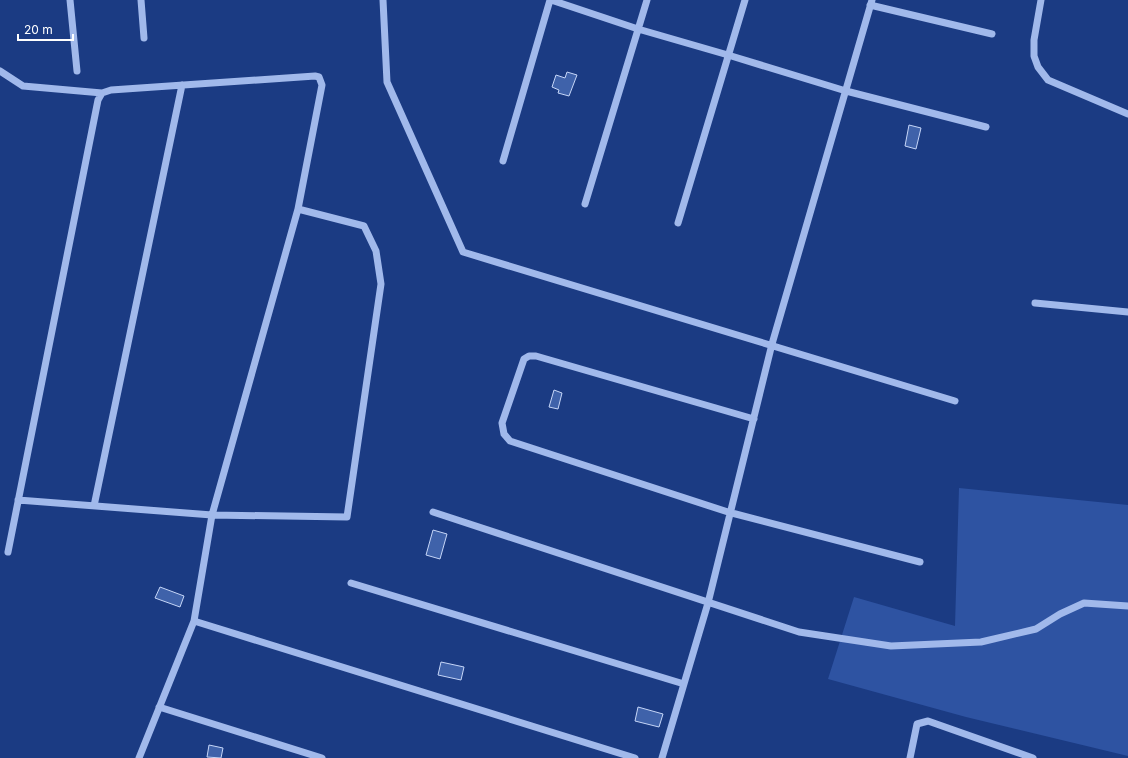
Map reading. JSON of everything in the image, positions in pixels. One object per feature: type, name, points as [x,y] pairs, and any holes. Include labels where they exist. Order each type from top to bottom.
[{"type":"street","points":[[70,0],[77,71]]},
{"type":"street","points":[[141,0],[144,38]]},
{"type":"street","points":[[383,0],[386,82],[463,252],[772,344],[956,401]]},
{"type":"street","points":[[503,161],[550,0],[638,29],[846,91],[986,127]]},
{"type":"street","points":[[585,204],[647,0]]},
{"type":"street","points":[[678,223],[745,0]]},
{"type":"street","points":[[1041,0],[1034,40],[1034,56],[1041,71],[1048,80],[1128,114]]},
{"type":"street","points":[[662,758],[708,603],[772,344],[871,3],[992,34]]},
{"type":"street","points":[[0,71],[23,86],[102,93],[111,90],[315,76],[319,77],[322,85],[298,209],[212,515],[194,621],[139,758]]},
{"type":"street","points":[[94,506],[182,85]]},
{"type":"street","points":[[8,552],[97,107],[102,93]]},
{"type":"street","points":[[18,500],[212,515],[347,517],[382,284],[376,251],[364,226],[298,209]]},
{"type":"street","points":[[1035,303],[1128,312]]},
{"type":"street","points":[[754,418],[536,356],[529,356],[524,359],[502,422],[504,434],[510,441],[730,512],[920,562]]},
{"type":"street","points":[[434,512],[799,632],[891,646],[980,642],[1036,629],[1060,614],[1084,603],[1128,606]]},
{"type":"street","points":[[351,583],[684,684]]},
{"type":"street","points":[[194,621],[635,758]]},
{"type":"street","points":[[159,707],[322,758]]},
{"type":"street","points":[[910,758],[917,724],[928,721],[1033,758]]},
{"type":"shaded area","points":[[959,488],[1128,505],[1128,756],[966,717],[828,679],[854,597],[955,626]]},
{"type":"building","points":[[567,72],[577,75],[569,96],[558,93],[559,90],[552,87],[556,75],[565,78]]},
{"type":"building","points":[[909,125],[921,128],[916,149],[905,146]]},
{"type":"building","points":[[554,390],[562,393],[558,409],[549,407]]},
{"type":"building","points":[[433,530],[447,534],[440,559],[426,555]]},
{"type":"building","points":[[160,587],[184,596],[180,607],[155,598]]},
{"type":"building","points":[[441,662],[464,667],[461,680],[438,675]]},
{"type":"building","points":[[638,707],[663,714],[659,727],[635,721]]},
{"type":"building","points":[[209,745],[223,748],[221,758],[207,757]]}]
